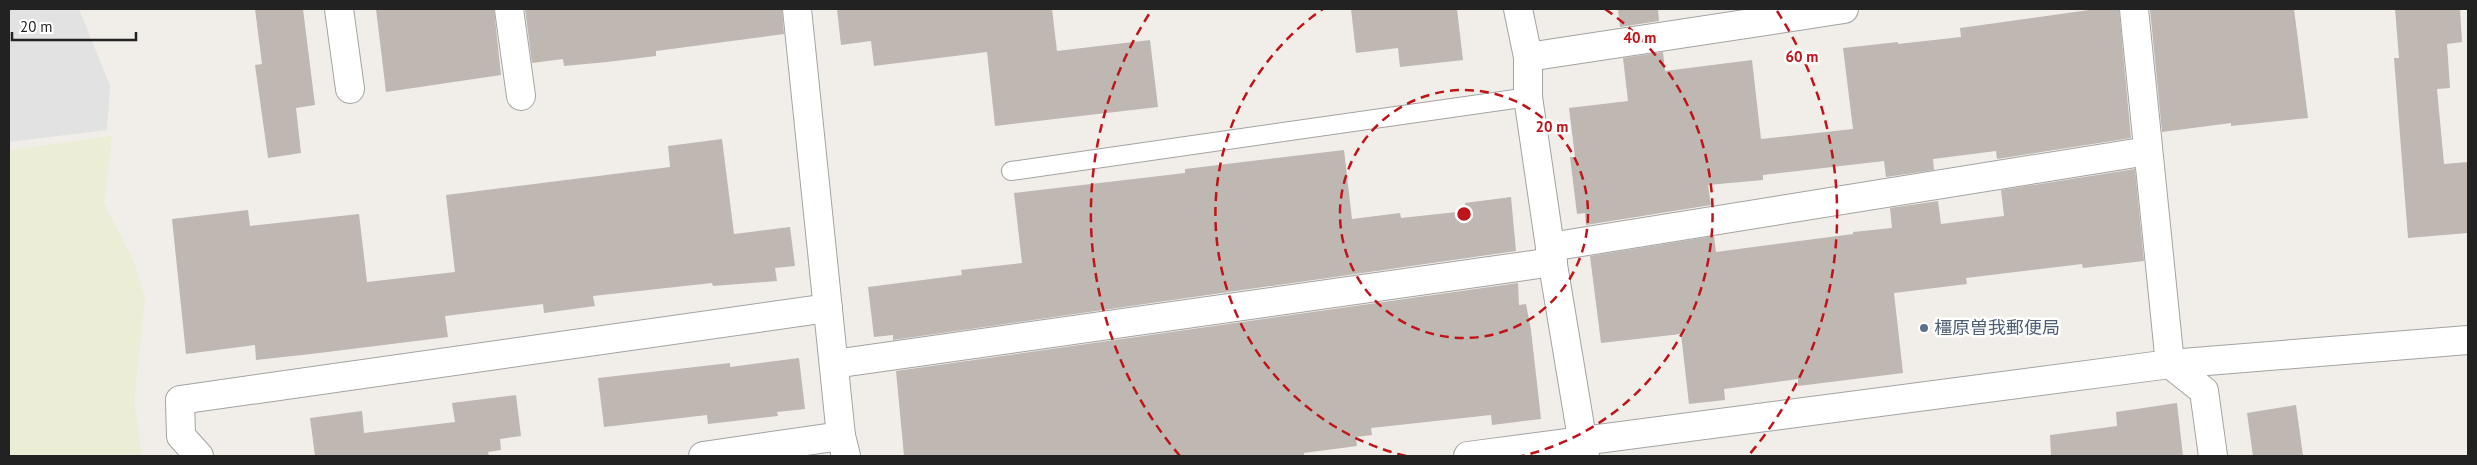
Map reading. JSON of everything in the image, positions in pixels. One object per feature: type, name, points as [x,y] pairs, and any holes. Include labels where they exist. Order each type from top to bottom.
[{"type":"street","points":[[338,9],[350,89]]},
{"type":"street","points":[[509,9],[521,96]]},
{"type":"street","points":[[702,456],[844,446],[797,9]]},
{"type":"street","points":[[1518,9],[1528,57],[1528,97],[1584,449]]},
{"type":"street","points":[[1528,57],[1844,9]]},
{"type":"street","points":[[2134,9],[2170,364],[2204,391],[2213,456]]},
{"type":"street","points":[[834,364],[1552,255],[2148,151]]},
{"type":"street","points":[[199,456],[180,436],[180,400],[828,308]]},
{"type":"street","points":[[1468,456],[1584,449],[2170,364],[2468,340]]},
{"type":"lane","points":[[1011,171],[1528,97]]},
{"type":"green space","points":[[112,136],[104,203],[134,262],[145,298],[134,402],[142,456],[9,456],[9,150]]},
{"type":"shaded area","points":[[9,9],[79,9],[110,86],[107,130],[9,142]]},
{"type":"building","points":[[255,9],[303,9],[315,105],[296,108],[301,153],[268,158],[255,65],[262,64]]},
{"type":"building","points":[[376,9],[494,9],[501,75],[386,92]]},
{"type":"building","points":[[525,9],[782,9],[784,34],[656,51],[656,56],[607,62],[564,66],[563,59],[532,63]]},
{"type":"building","points":[[837,9],[1052,9],[1057,51],[1150,40],[1158,107],[995,126],[987,52],[874,66],[871,41],[841,45]]},
{"type":"building","points":[[1351,9],[1457,9],[1463,60],[1400,67],[1398,48],[1356,53]]},
{"type":"building","points":[[1618,9],[1658,9],[1659,21],[1620,27]]},
{"type":"building","points":[[2096,9],[2119,9],[2131,138],[1997,159],[1996,151],[1933,159],[1934,170],[1886,177],[1884,161],[1763,175],[1763,180],[1708,185],[1711,205],[1586,225],[1585,213],[1577,214],[1570,157],[1575,157],[1569,108],[1628,101],[1623,58],[1663,52],[1665,71],[1752,60],[1761,139],[1853,129],[1843,48],[1961,37],[1960,28]]},
{"type":"building","points":[[2150,9],[2294,9],[2308,118],[2231,126],[2231,123],[2162,132]]},
{"type":"building","points":[[2395,9],[2460,9],[2462,42],[2447,44],[2450,88],[2437,89],[2444,164],[2468,162],[2468,233],[2408,238],[2394,58],[2399,58]]},
{"type":"building","points":[[722,139],[734,234],[790,227],[795,266],[775,268],[777,281],[713,286],[712,283],[593,296],[595,306],[544,313],[543,304],[445,316],[448,337],[311,354],[256,360],[255,345],[186,354],[172,219],[248,210],[250,226],[359,214],[367,282],[455,272],[446,195],[670,167],[668,146]]},
{"type":"building","points":[[1344,150],[1352,219],[1400,213],[1401,218],[1466,211],[1465,203],[1511,197],[1516,251],[893,340],[893,335],[874,337],[868,287],[962,275],[961,270],[1022,263],[1014,193],[1185,173],[1185,169]]},
{"type":"building","points":[[2135,169],[2144,261],[2083,268],[2082,264],[1966,278],[1967,284],[1894,293],[1903,373],[1798,386],[1798,379],[1724,389],[1725,400],[1689,404],[1681,334],[1601,343],[1590,256],[1714,236],[1716,252],[1892,228],[1890,208],[1938,201],[1941,224],[2004,216],[2001,190]]},
{"type":"building","points":[[1518,283],[1519,305],[1526,304],[1531,330],[1541,419],[1492,425],[1491,415],[1371,428],[1372,435],[1356,437],[1357,446],[1304,453],[1304,456],[904,456],[896,371]]},
{"type":"building","points":[[799,358],[805,409],[777,412],[778,416],[708,424],[707,415],[604,427],[598,378],[730,363],[730,367]]},
{"type":"building","points":[[516,395],[521,436],[500,439],[501,450],[488,452],[489,456],[315,456],[310,418],[362,411],[364,433],[455,422],[452,403]]},
{"type":"building","points":[[2177,403],[2183,456],[2051,456],[2050,435],[2117,426],[2116,412]]},
{"type":"building","points":[[2296,405],[2303,456],[2253,456],[2247,413]]},
{"type":"place","name":"橿原曽我郵便局","points":[[1924,328]]}]
